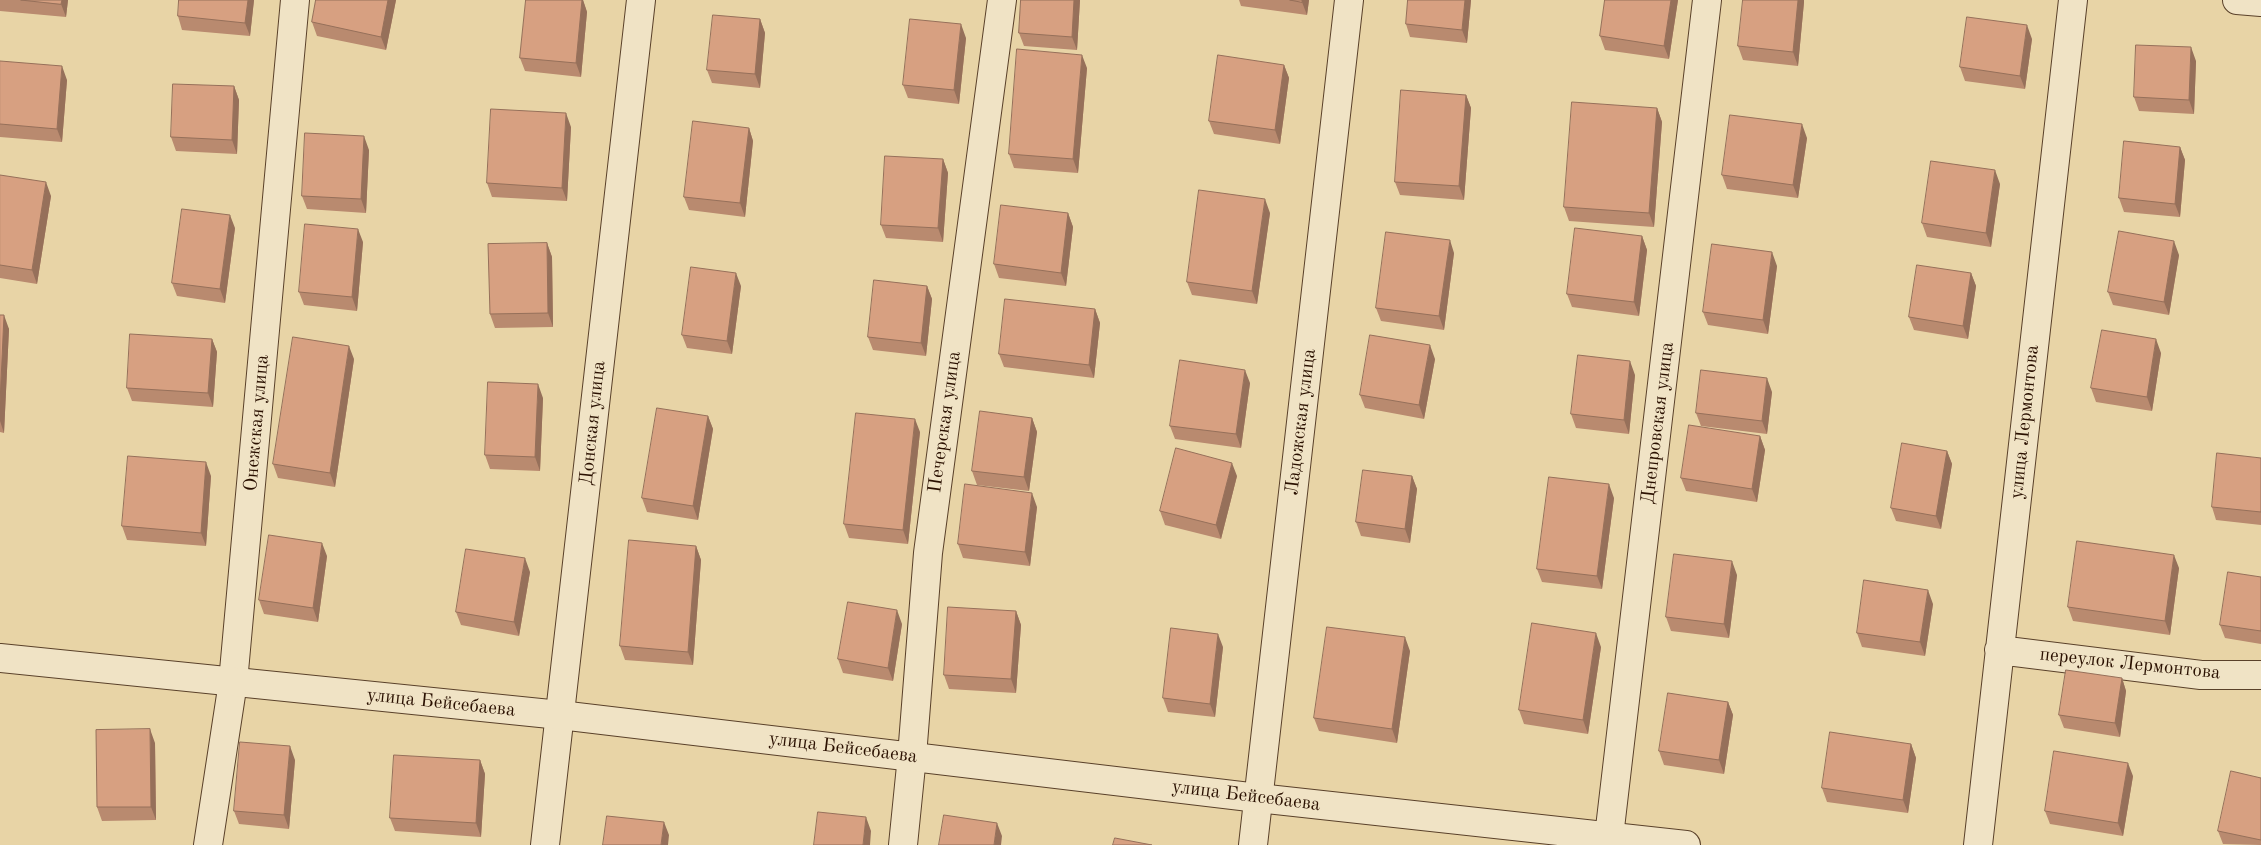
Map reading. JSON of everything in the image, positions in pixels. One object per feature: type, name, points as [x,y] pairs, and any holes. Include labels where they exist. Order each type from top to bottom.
[{"type":"street","name":"Онежская улица","points":[[208,845],[233,682],[295,0]]},
{"type":"street","name":"Донская улица","points":[[545,845],[641,0]]},
{"type":"street","name":"Печерская улица","points":[[903,845],[928,553],[1002,0]]},
{"type":"street","name":"Ладожская улица","points":[[1253,845],[1349,0]]},
{"type":"street","name":"Днепровская улица","points":[[1608,841],[1708,0]]},
{"type":"street","name":"улица Лермонтова","points":[[1978,845],[2073,0]]},
{"type":"street","points":[[2237,0],[2261,2]]},
{"type":"street","name":"переулок Лермонтова","points":[[2000,650],[2202,675],[2261,675]]},
{"type":"street","name":"улица Бейсебаева","points":[[0,658],[560,714],[1608,841],[1686,845]]},
{"type":"building","points":[[21,0],[62,0],[61,4]]},
{"type":"building","points":[[179,0],[248,0],[245,23],[178,16]]},
{"type":"building","points":[[316,0],[388,0],[381,37],[312,22]]},
{"type":"building","points":[[526,0],[582,0],[576,63],[520,58]]},
{"type":"building","points":[[1021,0],[1074,0],[1072,37],[1019,33]]},
{"type":"building","points":[[1408,0],[1465,0],[1462,30],[1406,24]]},
{"type":"building","points":[[1605,0],[1671,0],[1664,46],[1600,36]]},
{"type":"building","points":[[1743,0],[1798,0],[1793,52],[1738,46]]},
{"type":"building","points":[[713,15],[760,19],[755,74],[707,70]]},
{"type":"building","points":[[1967,17],[2027,25],[2020,76],[1960,67]]},
{"type":"building","points":[[910,19],[961,24],[954,90],[903,85]]},
{"type":"building","points":[[2136,45],[2191,47],[2189,100],[2134,97]]},
{"type":"building","points":[[1017,49],[1082,55],[1073,159],[1009,154]]},
{"type":"building","points":[[1218,55],[1284,65],[1275,130],[1209,121]]},
{"type":"building","points":[[0,61],[62,66],[57,129],[0,124]]},
{"type":"building","points":[[173,84],[234,86],[232,140],[171,137]]},
{"type":"building","points":[[1401,90],[1466,95],[1459,186],[1395,182]]},
{"type":"building","points":[[1572,102],[1657,108],[1649,213],[1564,207]]},
{"type":"building","points":[[491,109],[566,113],[562,188],[487,183]]},
{"type":"building","points":[[1730,115],[1802,124],[1793,185],[1722,175]]},
{"type":"building","points":[[693,121],[749,128],[740,203],[684,197]]},
{"type":"building","points":[[305,133],[364,136],[361,199],[302,196]]},
{"type":"building","points":[[2124,141],[2180,147],[2175,204],[2119,198]]},
{"type":"building","points":[[885,156],[943,159],[938,228],[881,225]]},
{"type":"building","points":[[1931,161],[1995,170],[1986,233],[1922,223]]},
{"type":"building","points":[[0,175],[46,182],[32,270],[0,265]]},
{"type":"building","points":[[1199,190],[1265,199],[1252,291],[1187,282]]},
{"type":"building","points":[[1001,205],[1068,213],[1061,273],[994,264]]},
{"type":"building","points":[[182,209],[230,215],[220,289],[172,283]]},
{"type":"building","points":[[305,224],[358,229],[352,297],[299,292]]},
{"type":"building","points":[[1575,228],[1642,236],[1634,302],[1567,294]]},
{"type":"building","points":[[2119,231],[2174,241],[2164,302],[2108,292]]},
{"type":"building","points":[[1386,232],[1450,240],[1439,316],[1376,308]]},
{"type":"building","points":[[547,243],[548,313],[490,314],[488,244]]},
{"type":"building","points":[[1712,244],[1772,252],[1763,320],[1703,312]]},
{"type":"building","points":[[1917,265],[1971,273],[1963,326],[1909,317]]},
{"type":"building","points":[[691,267],[736,273],[727,341],[682,335]]},
{"type":"building","points":[[874,280],[927,286],[921,343],[868,337]]},
{"type":"building","points":[[1005,299],[1095,309],[1089,365],[999,354]]},
{"type":"building","points":[[0,315],[4,315],[0,403]]},
{"type":"building","points":[[2102,330],[2156,339],[2147,397],[2091,388]]},
{"type":"building","points":[[130,334],[212,339],[208,393],[127,388]]},
{"type":"building","points":[[1370,335],[1430,345],[1419,405],[1360,395]]},
{"type":"building","points":[[293,337],[349,346],[330,473],[273,464]]},
{"type":"building","points":[[1578,355],[1630,361],[1624,420],[1571,414]]},
{"type":"building","points":[[1180,360],[1245,370],[1236,434],[1170,426]]},
{"type":"building","points":[[1701,370],[1767,378],[1762,421],[1696,413]]},
{"type":"building","points":[[488,382],[538,384],[535,457],[485,455]]},
{"type":"building","points":[[657,408],[708,416],[693,506],[642,498]]},
{"type":"building","points":[[980,411],[1032,418],[1024,477],[972,471]]},
{"type":"building","points":[[856,413],[915,419],[903,530],[844,524]]},
{"type":"building","points":[[1689,425],[1760,436],[1752,489],[1681,478]]},
{"type":"building","points":[[1902,443],[1947,451],[1936,516],[1891,508]]},
{"type":"building","points":[[1176,448],[1232,463],[1216,525],[1160,511]]},
{"type":"building","points":[[2217,453],[2261,458],[2261,512],[2212,507]]},
{"type":"building","points":[[128,456],[206,462],[201,533],[122,526]]},
{"type":"building","points":[[1363,470],[1412,476],[1405,529],[1356,522]]},
{"type":"building","points":[[1549,477],[1609,484],[1597,576],[1537,569]]},
{"type":"building","points":[[965,484],[1032,493],[1025,552],[958,544]]},
{"type":"building","points":[[269,535],[322,543],[313,608],[259,600]]},
{"type":"building","points":[[629,540],[696,546],[688,652],[620,646]]},
{"type":"building","points":[[2077,541],[2174,555],[2165,621],[2068,607]]},
{"type":"building","points":[[466,549],[525,558],[514,622],[456,612]]},
{"type":"building","points":[[1674,554],[1732,561],[1724,624],[1666,617]]},
{"type":"building","points":[[2228,572],[2261,577],[2261,631],[2220,625]]},
{"type":"building","points":[[1864,580],[1928,590],[1920,642],[1857,633]]},
{"type":"building","points":[[848,602],[897,610],[888,668],[838,659]]},
{"type":"building","points":[[948,607],[1016,611],[1011,679],[944,675]]},
{"type":"building","points":[[1532,623],[1596,633],[1583,720],[1519,710]]},
{"type":"building","points":[[1327,627],[1405,637],[1392,729],[1314,718]]},
{"type":"building","points":[[1171,628],[1218,634],[1210,704],[1163,698]]},
{"type":"building","points":[[2066,670],[2122,678],[2115,723],[2059,715]]},
{"type":"building","points":[[1668,693],[1728,702],[1719,760],[1659,751]]},
{"type":"building","points":[[150,729],[151,807],[97,807],[96,730]]},
{"type":"building","points":[[1830,732],[1911,744],[1903,800],[1822,788]]},
{"type":"building","points":[[240,742],[290,746],[284,815],[234,811]]},
{"type":"building","points":[[2054,751],[2128,763],[2118,823],[2045,811]]},
{"type":"building","points":[[394,755],[480,760],[476,823],[390,818]]},
{"type":"building","points":[[2231,771],[2261,778],[2261,840],[2218,831]]},
{"type":"building","points":[[818,812],[866,817],[863,845],[814,845]]},
{"type":"building","points":[[944,815],[997,823],[994,845],[939,845]]},
{"type":"building","points":[[607,816],[664,822],[661,845],[603,845]]},
{"type":"building","points":[[1115,838],[1152,845],[1113,845]]}]
